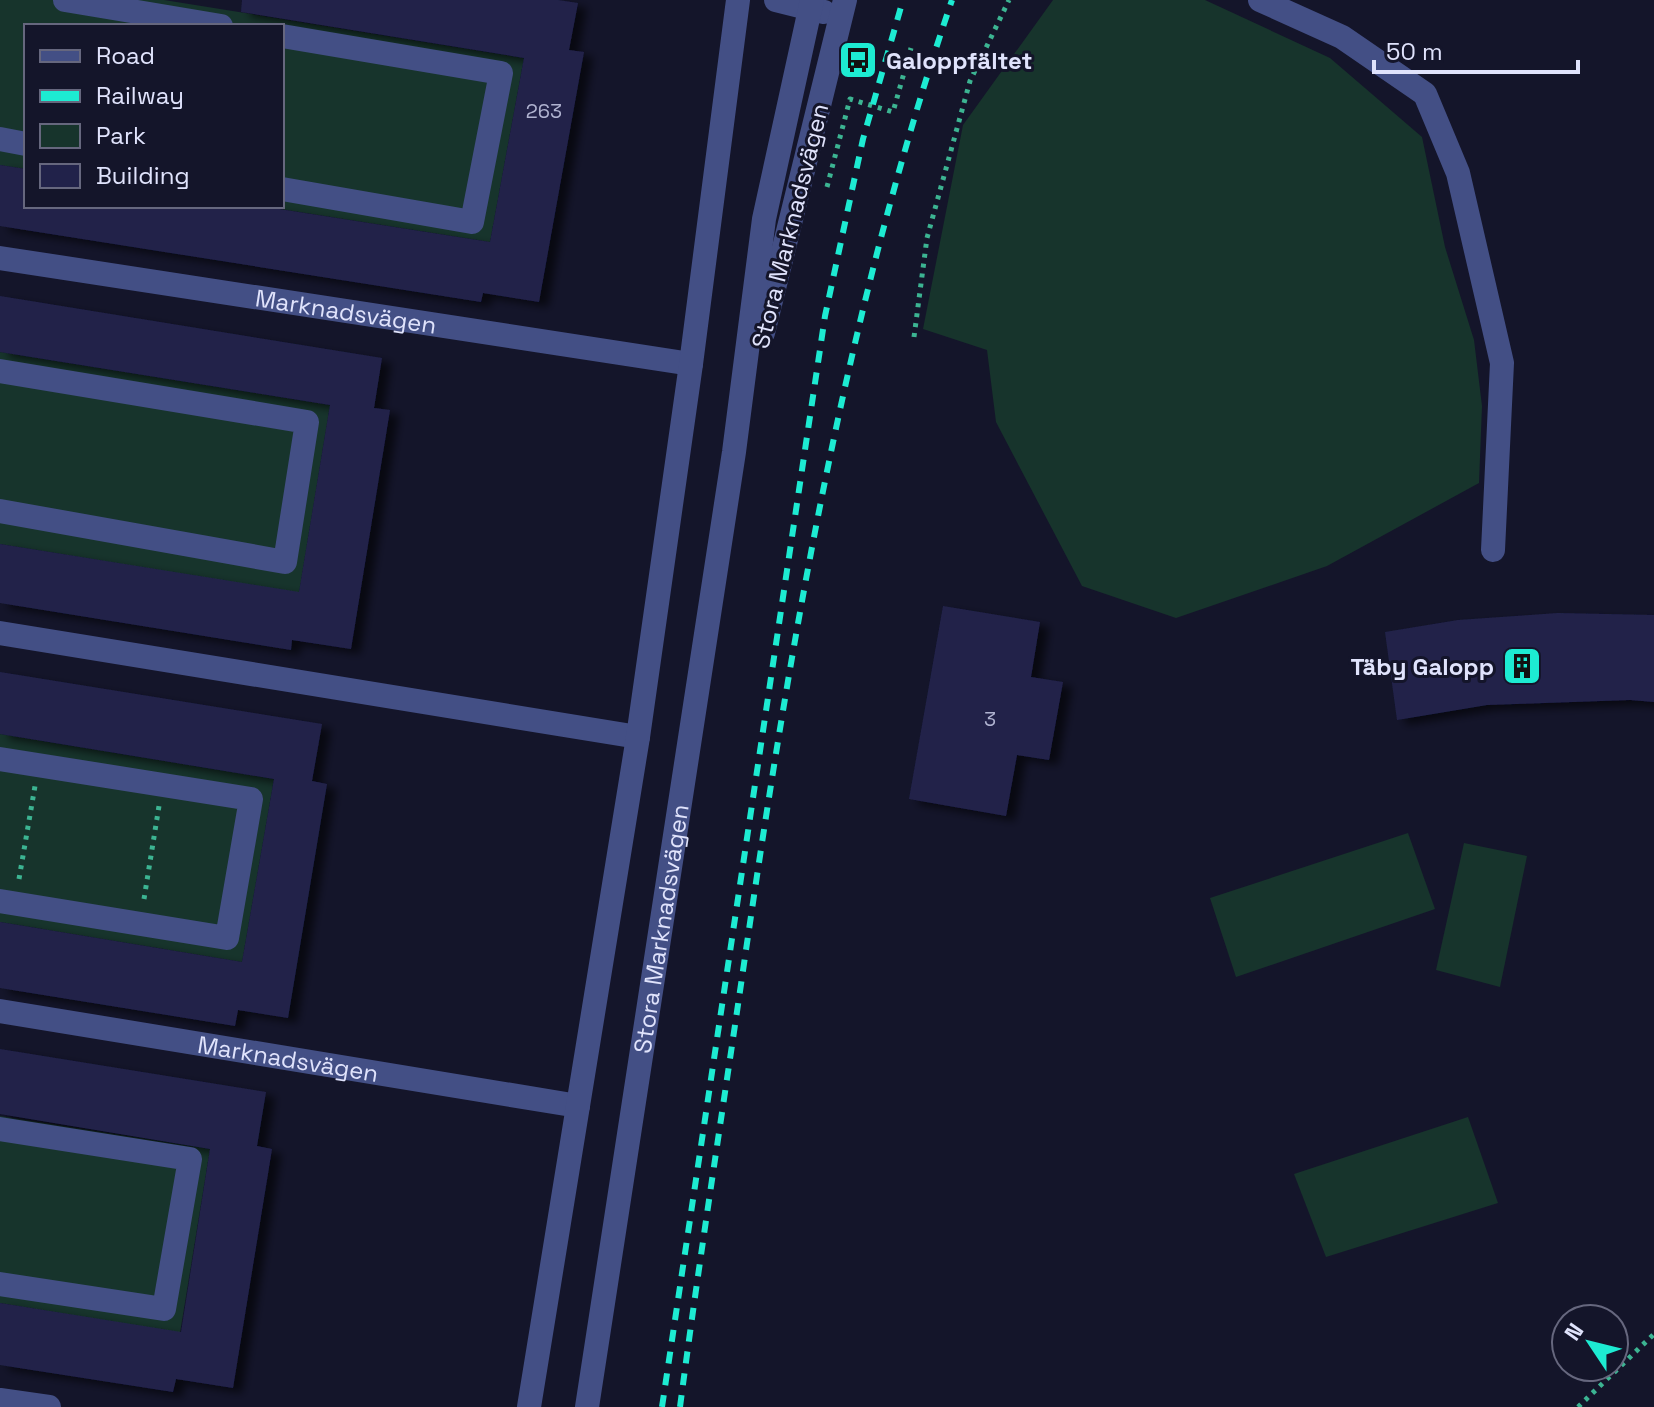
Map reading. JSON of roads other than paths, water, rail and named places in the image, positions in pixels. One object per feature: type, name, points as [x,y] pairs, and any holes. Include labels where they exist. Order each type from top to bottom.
[{"type":"street","points":[[65,0],[209,24]]},
{"type":"street","points":[[529,1407],[638,737],[738,0]]},
{"type":"street","points":[[776,0],[843,8]]},
{"type":"street","points":[[1260,0],[1342,37],[1425,94],[1458,173],[1502,363],[1493,550]]},
{"type":"street","name":"Stora Marknadsvägen","points":[[587,1407],[734,452],[764,219],[811,4]]},
{"type":"street","name":"Stora Marknadsvägen","points":[[734,452],[843,8]]},
{"type":"street","points":[[284,36],[501,73],[472,222],[284,189]]},
{"type":"street","points":[[0,139],[24,144]]},
{"type":"street","name":"Marknadsvägen","points":[[0,258],[691,364]]},
{"type":"street","points":[[0,371],[307,422],[285,562],[0,511]]},
{"type":"street","points":[[0,633],[638,737]]},
{"type":"street","points":[[0,759],[251,799],[227,938],[8,902]]},
{"type":"street","name":"Marknadsvägen","points":[[0,1011],[578,1106]]},
{"type":"street","points":[[0,1129],[190,1159],[164,1309],[0,1284]]},
{"type":"street","points":[[0,1400],[49,1407]]},
{"type":"railway","points":[[662,1407],[825,316],[863,139],[903,0]]},
{"type":"railway","points":[[680,1407],[764,829],[827,470],[882,234],[952,0]]},
{"type":"place","name":"Galoppfältet","points":[[858,60]]},
{"type":"place","name":"Täby Galopp","points":[[1522,666]]}]
